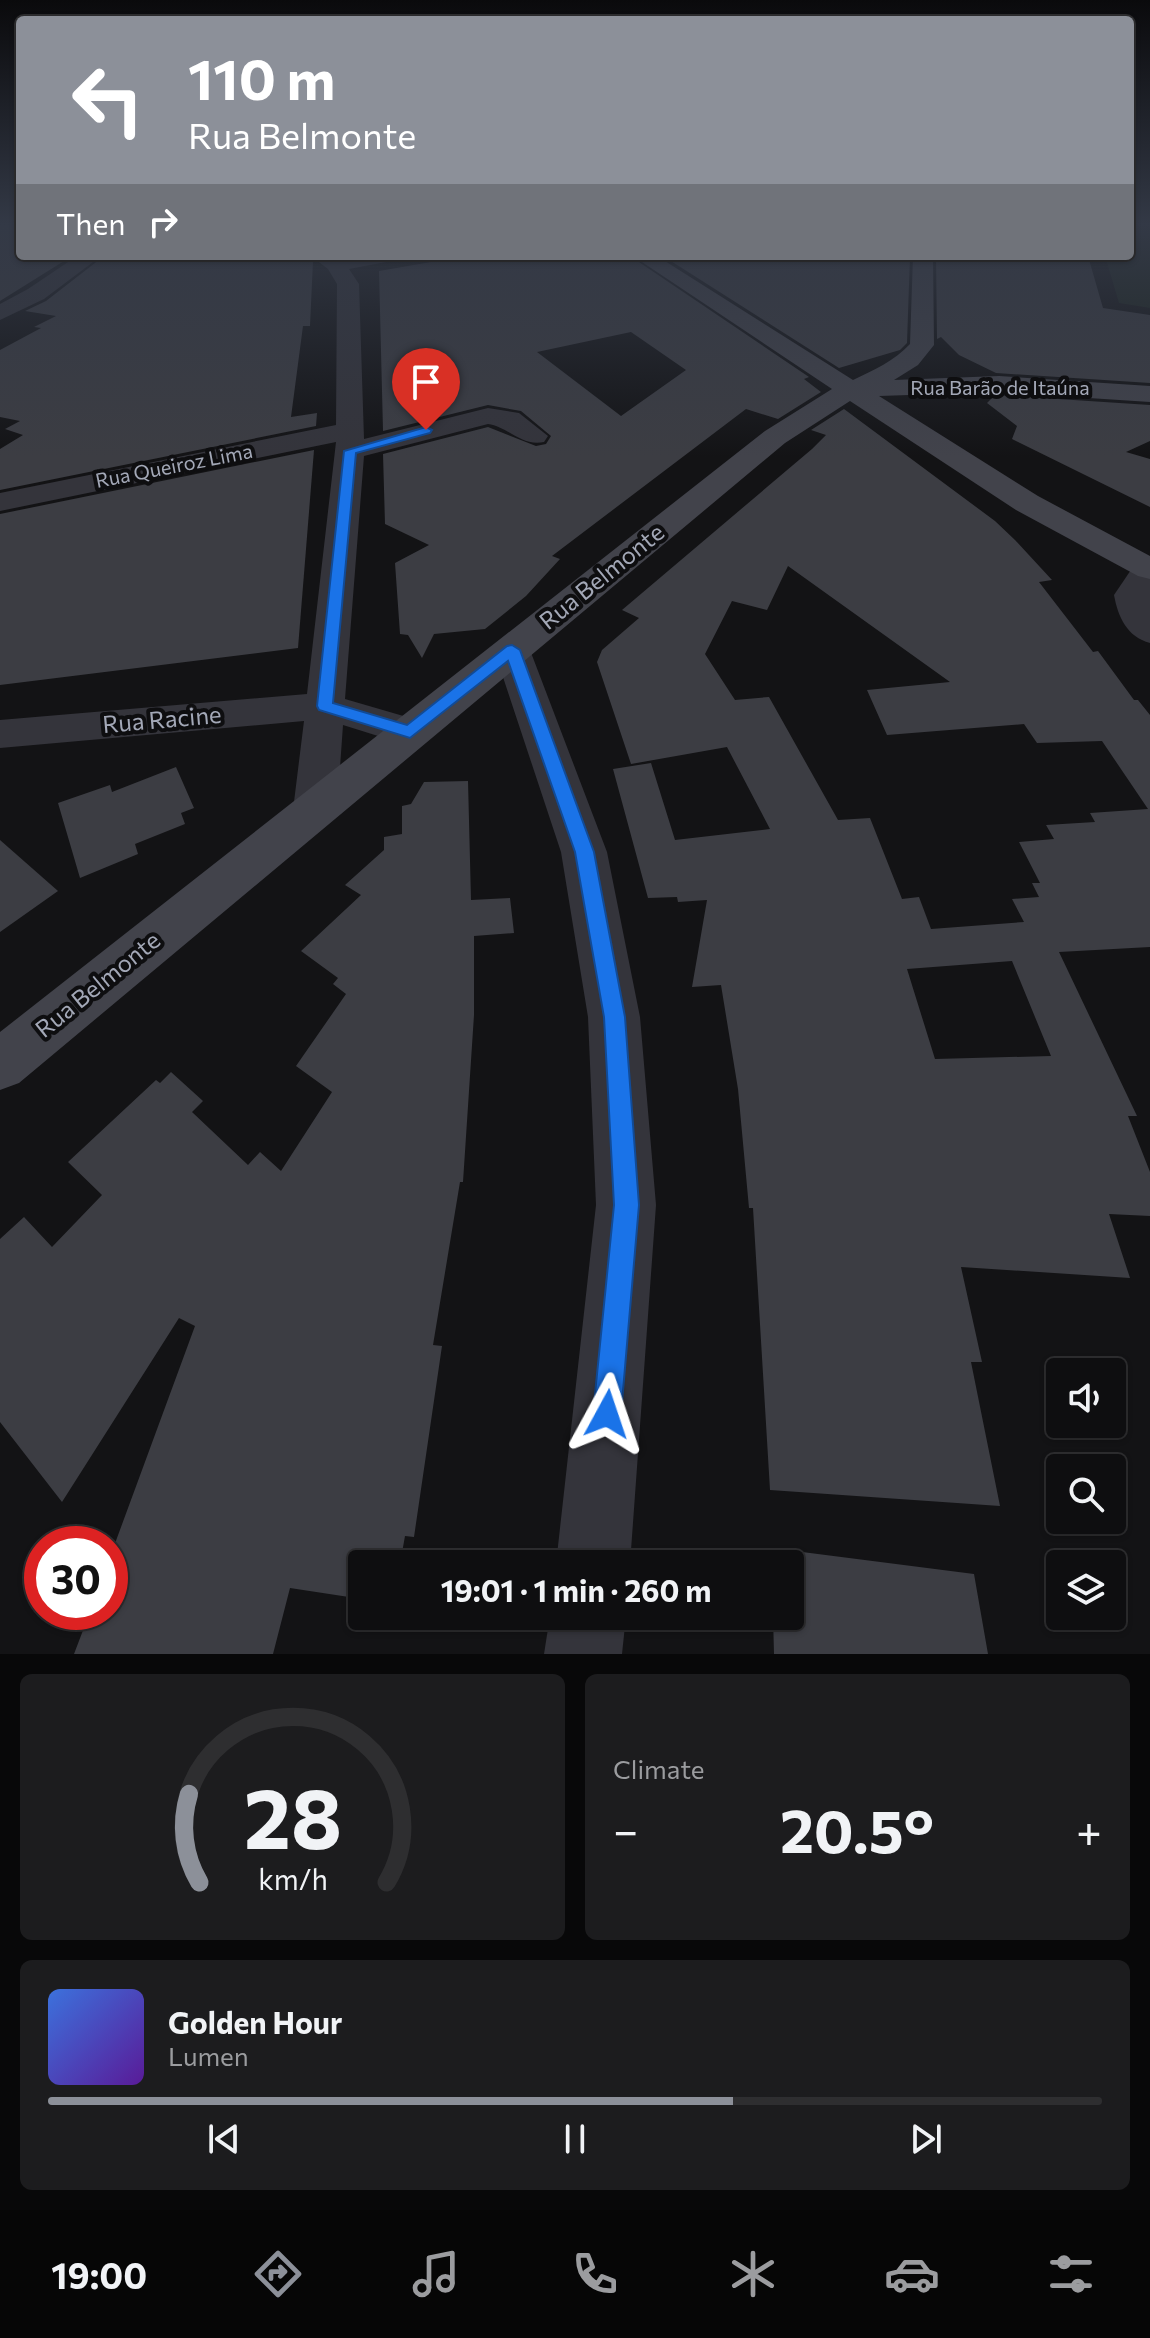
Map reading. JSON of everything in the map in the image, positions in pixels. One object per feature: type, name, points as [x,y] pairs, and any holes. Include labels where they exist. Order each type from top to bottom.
[{"type":"main road","points":[[714,302],[1027,503],[1149,569]]},
{"type":"main road","points":[[922,302],[922,345],[919,353],[951,371],[999,384]]},
{"type":"main road","name":"Rua Belmonte","points":[[0,1065],[775,437],[849,390],[889,373],[909,360],[922,345]]},
{"type":"main road","name":"Rua Barão de Itaúna","points":[[849,390],[999,384],[1150,394]]},
{"type":"street","points":[[0,313],[20,302]]},
{"type":"street","points":[[315,810],[349,441],[348,302]]},
{"type":"street","name":"Rua Queiroz Lima","points":[[0,502],[488,416],[509,419],[534,436]]},
{"type":"street","points":[[1149,569],[1131,595],[1135,614],[1150,632]]},
{"type":"street","points":[[512,650],[584,852],[614,1017],[626,1205],[594,1550]]},
{"type":"street","points":[[325,706],[410,732]]},
{"type":"street","name":"Rua Racine","points":[[0,734],[325,706]]},
{"type":"street","points":[[583,1654],[586,1630]]},
{"type":"shaded area","points":[[1150,302],[1150,308],[1119,303]]},
{"type":"building","points":[[44,302],[311,302],[310,326],[303,326],[291,417],[317,413],[316,426],[0,490],[0,449],[23,435],[5,429],[20,421],[0,417],[0,350],[41,328],[34,327],[56,316],[25,311]]},
{"type":"building","points":[[380,302],[698,302],[809,377],[804,379],[821,392],[778,419],[746,409],[552,556],[560,559],[526,596],[485,629],[434,634],[422,658],[408,635],[400,634],[395,563],[429,545],[385,524],[383,454],[488,427],[536,446],[546,444],[551,436],[521,411],[488,405],[383,431]],"holes":[[[631,332],[686,370],[621,416],[537,352]]]},
{"type":"building","points":[[736,302],[908,302],[907,343],[900,350],[839,368]]},
{"type":"building","points":[[937,302],[1101,302],[1103,308],[1150,315],[1150,383],[996,373],[959,355],[941,337],[937,339]]},
{"type":"building","points":[[995,395],[1150,405],[1150,441],[1126,452],[1150,459],[1150,507],[1012,439],[1017,426],[987,403]]},
{"type":"building","points":[[844,409],[995,521],[1052,580],[1039,582],[1093,652],[1098,651],[1134,700],[1138,700],[1150,715],[1150,947],[1059,952],[1137,1116],[1128,1116],[1150,1172],[1150,1216],[1109,1214],[1130,1278],[961,1267],[982,1362],[971,1362],[1000,1506],[770,1490],[753,1208],[749,1208],[738,1089],[721,985],[692,987],[707,900],[678,902],[677,897],[648,898],[613,769],[651,763],[675,840],[770,829],[727,747],[631,764],[597,662],[602,650],[639,618],[622,610],[826,435],[811,430]],"holes":[[[788,566],[950,682],[867,690],[887,735],[1024,724],[1037,743],[1102,741],[1148,809],[1090,813],[1095,822],[1046,825],[1054,839],[1019,842],[1040,883],[1032,883],[1039,897],[1012,899],[1024,922],[931,929],[919,897],[902,899],[870,818],[838,820],[769,697],[735,700],[705,654],[732,601],[767,610]],[[1012,961],[1051,1056],[935,1059],[907,969]]]},
{"type":"building","points":[[314,450],[298,648],[0,685],[0,514]]},
{"type":"building","points":[[176,767],[194,808],[181,813],[185,824],[135,844],[138,854],[80,878],[58,803],[110,785],[112,792]]},
{"type":"building","points":[[468,781],[471,900],[510,898],[514,933],[474,936],[474,1015],[463,1182],[460,1182],[433,1345],[442,1346],[414,1537],[405,1536],[402,1550],[348,1550],[348,1597],[290,1588],[273,1654],[74,1654],[83,1630],[128,1630],[128,1526],[121,1526],[195,1326],[179,1318],[62,1502],[0,1422],[0,1239],[24,1217],[52,1247],[102,1195],[68,1162],[156,1080],[160,1083],[171,1072],[203,1101],[192,1112],[248,1165],[260,1152],[281,1171],[332,1092],[296,1066],[346,994],[333,984],[338,978],[301,951],[361,895],[345,885],[384,850],[384,837],[402,834],[402,806],[411,804],[424,782]]},
{"type":"building","points":[[0,840],[58,891],[0,932]]},
{"type":"building","points":[[804,1552],[974,1574],[988,1654],[774,1654],[773,1630],[804,1630]]},
{"type":"route","points":[[426,430],[350,451],[325,706],[410,732],[512,650],[584,852],[614,1017],[626,1205],[607,1414]]}]
